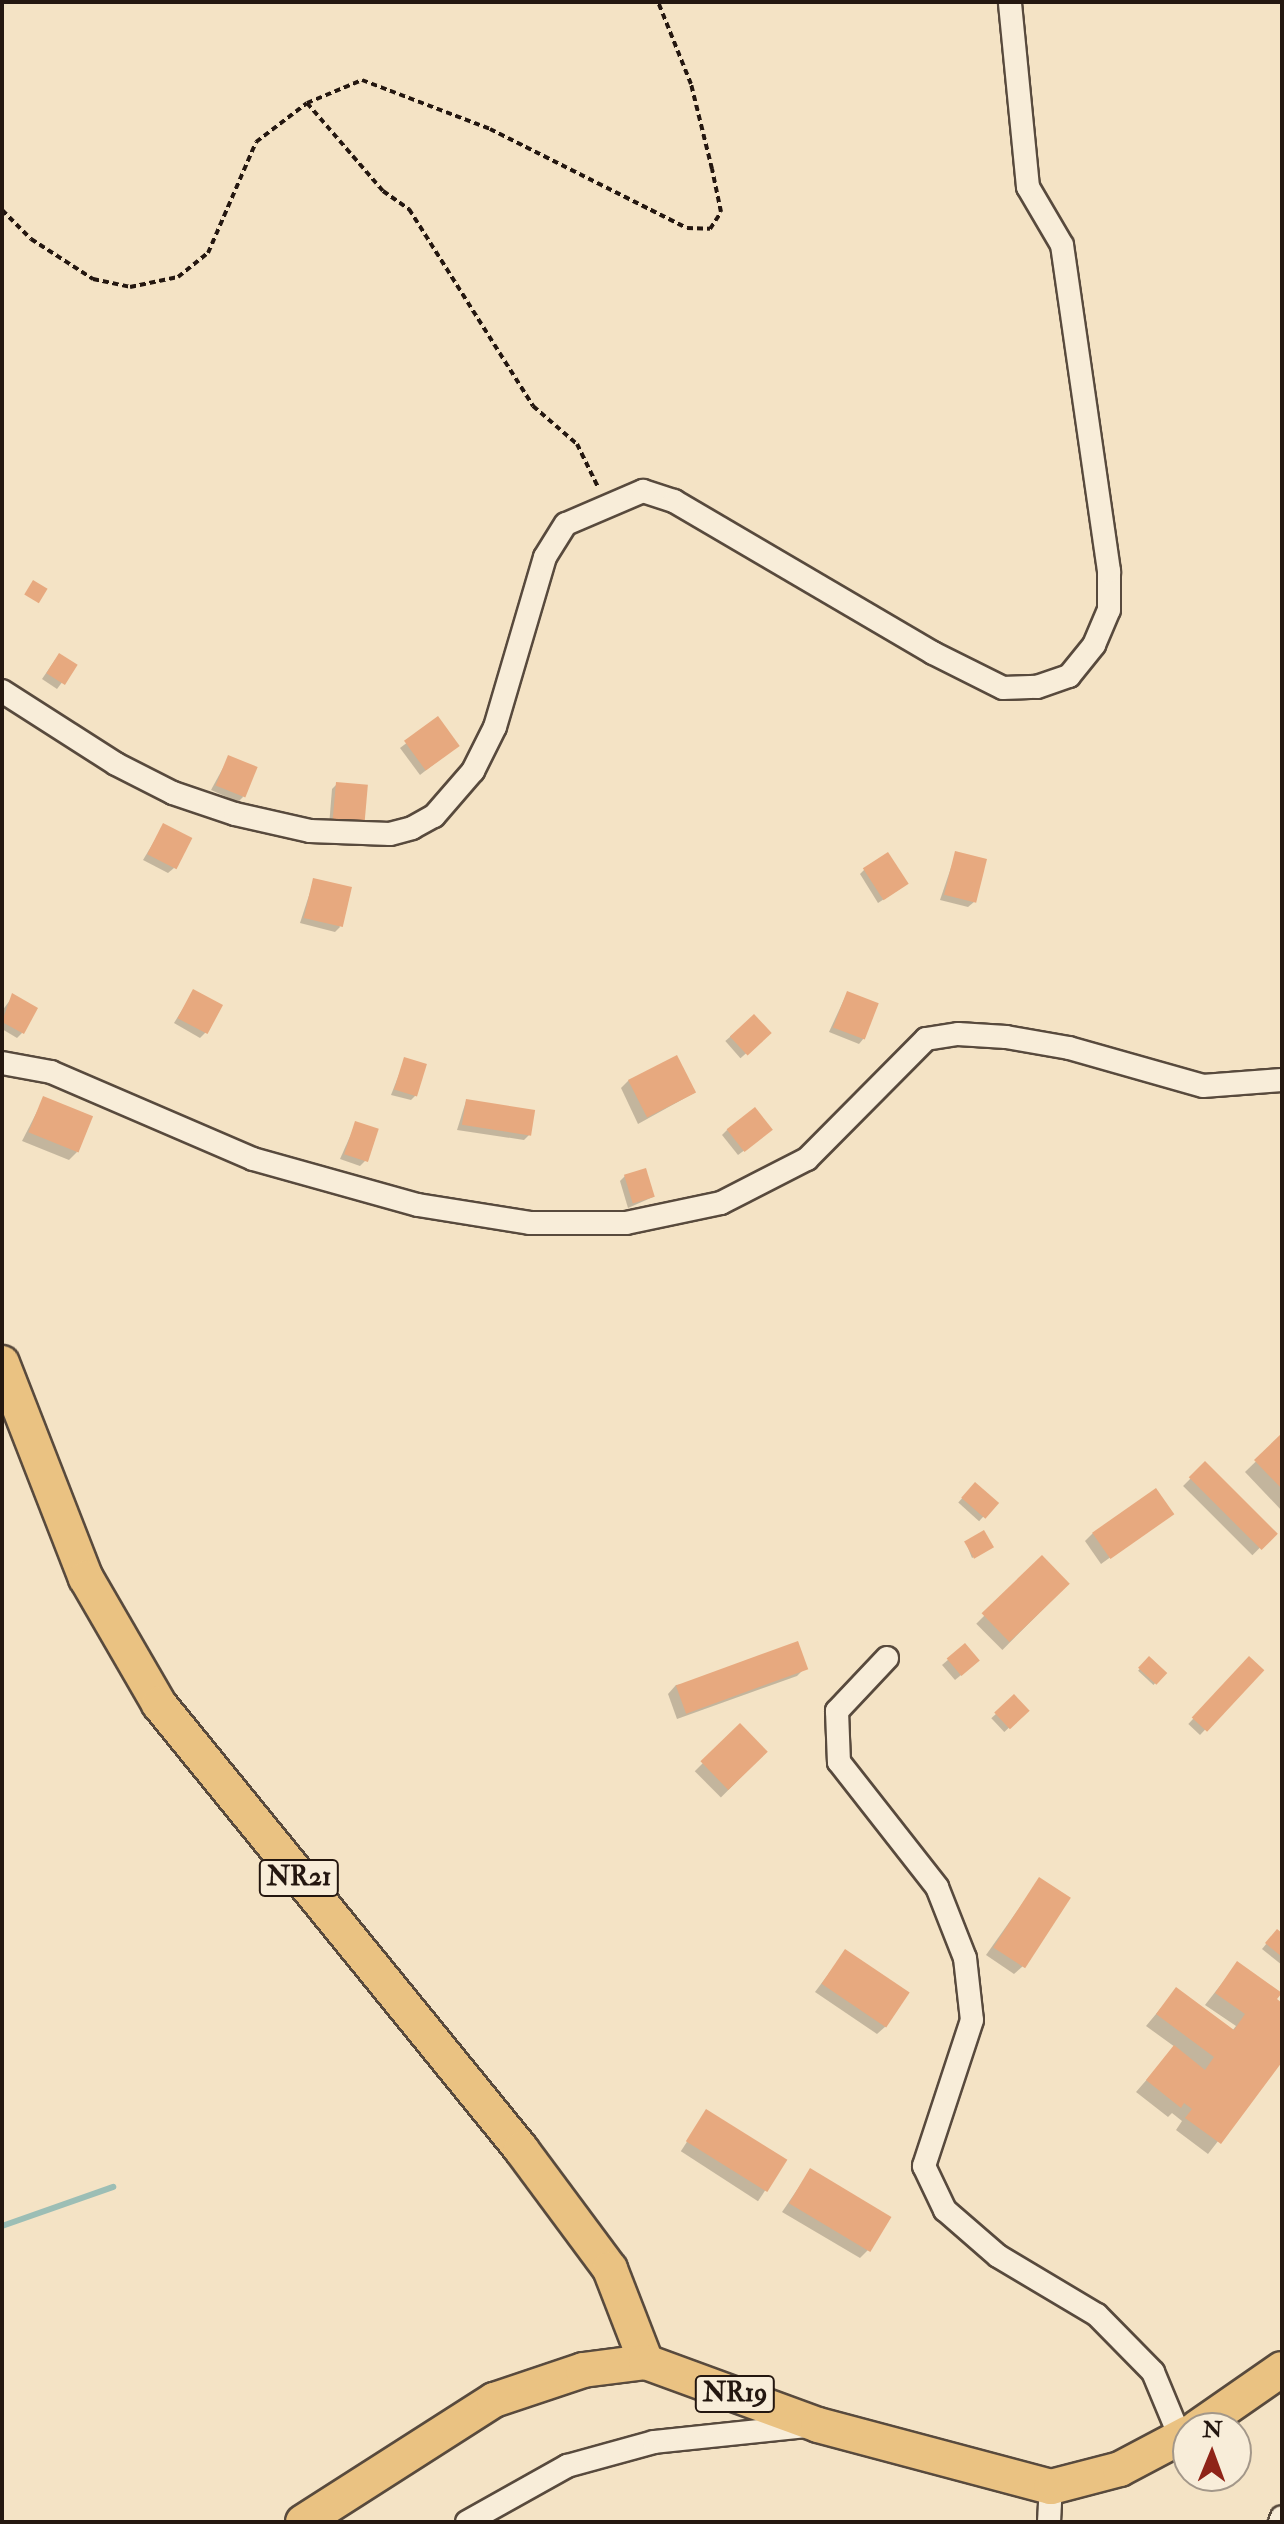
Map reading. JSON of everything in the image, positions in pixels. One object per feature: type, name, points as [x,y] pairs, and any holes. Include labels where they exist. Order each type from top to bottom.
[{"type":"main road","name":"NR21","points":[[2,1363],[86,1578],[159,1704],[530,2161],[610,2269],[646,2362]]},
{"type":"main road","name":"NR19","points":[[303,2522],[494,2400],[583,2370],[646,2362],[818,2425],[1051,2487],[1120,2469],[1172,2441]]},
{"type":"main road","name":"NR19","points":[[1219,2412],[1282,2369]]},
{"type":"street","points":[[2,691],[116,764],[173,793],[235,814],[310,831],[390,834],[412,828],[434,816],[473,771],[495,727],[545,557],[566,524],[606,504],[643,491],[674,501],[933,653],[1003,688],[1037,687],[1069,676],[1094,645],[1109,610],[1109,571],[1062,245],[1028,187],[1010,2]]},
{"type":"street","points":[[2,1063],[51,1072],[253,1159],[418,1205],[530,1223],[626,1223],[721,1203],[807,1159],[926,1039],[958,1034],[1006,1037],[1069,1048],[1203,1086],[1282,1080]]},
{"type":"street","points":[[887,1658],[837,1711],[839,1762],[937,1887],[965,1958],[972,2020],[924,2166],[945,2210],[998,2256],[1097,2315],[1153,2372],[1176,2412]]},
{"type":"street","points":[[467,2522],[582,2462],[654,2442],[818,2425]]},
{"type":"street","points":[[1049,2522],[1051,2487]]},
{"type":"path","points":[[2,210],[31,239],[93,279],[130,287],[178,277],[208,253],[256,142],[307,103],[362,80],[490,129],[687,228],[710,229],[721,212],[712,169],[691,84],[658,2]]},
{"type":"path","points":[[307,103],[383,191],[409,209],[533,406],[577,444],[606,504]]},
{"type":"building","points":[[33,580],[48,589],[39,603],[24,595]]},
{"type":"building","points":[[59,653],[78,665],[65,685],[46,673]]},
{"type":"building","points":[[438,716],[460,746],[426,771],[404,741]]},
{"type":"building","points":[[228,755],[258,767],[245,798],[216,786]]},
{"type":"building","points":[[336,782],[368,785],[364,824],[333,821]]},
{"type":"building","points":[[163,823],[192,838],[177,869],[147,854]]},
{"type":"building","points":[[955,851],[987,859],[976,903],[944,895]]},
{"type":"building","points":[[888,852],[909,884],[884,900],[863,868]]},
{"type":"building","points":[[313,878],[352,887],[343,927],[304,918]]},
{"type":"building","points":[[193,989],[223,1005],[208,1034],[178,1018]]},
{"type":"building","points":[[847,991],[879,1003],[865,1040],[833,1027]]},
{"type":"building","points":[[12,993],[38,1008],[24,1034],[2,1022]]},
{"type":"building","points":[[754,1014],[772,1033],[748,1056],[730,1037]]},
{"type":"building","points":[[677,1055],[696,1092],[647,1117],[628,1080]]},
{"type":"building","points":[[404,1057],[427,1064],[417,1097],[394,1090]]},
{"type":"building","points":[[43,1096],[93,1116],[78,1152],[28,1132]]},
{"type":"building","points":[[466,1099],[535,1110],[531,1136],[462,1125]]},
{"type":"building","points":[[755,1107],[773,1130],[744,1152],[727,1129]]},
{"type":"building","points":[[355,1121],[379,1129],[368,1162],[344,1154]]},
{"type":"building","points":[[646,1168],[655,1197],[633,1203],[624,1175]]},
{"type":"building","points":[[1282,1433],[1282,1489],[1254,1460]]},
{"type":"building","points":[[1205,1461],[1278,1534],[1262,1550],[1189,1477]]},
{"type":"building","points":[[975,1482],[999,1503],[985,1519],[961,1498]]},
{"type":"building","points":[[1156,1488],[1174,1514],[1110,1559],[1092,1533]]},
{"type":"building","points":[[984,1530],[994,1547],[974,1559],[964,1542]]},
{"type":"building","points":[[1042,1555],[1070,1584],[1009,1642],[982,1613]]},
{"type":"building","points":[[798,1641],[808,1669],[686,1714],[676,1685]]},
{"type":"building","points":[[965,1643],[980,1661],[961,1676],[947,1658]]},
{"type":"building","points":[[1149,1656],[1167,1673],[1156,1685],[1138,1668]]},
{"type":"building","points":[[1249,1656],[1264,1670],[1207,1732],[1192,1717]]},
{"type":"building","points":[[1014,1694],[1030,1711],[1010,1729],[994,1712]]},
{"type":"building","points":[[740,1723],[768,1752],[728,1790],[700,1761]]},
{"type":"building","points":[[1039,1877],[1071,1898],[1025,1968],[993,1947]]},
{"type":"building","points":[[1277,1929],[1282,1933],[1282,1957],[1265,1943]]},
{"type":"building","points":[[845,1949],[910,1993],[886,2027],[822,1984]]},
{"type":"building","points":[[1237,1961],[1282,1993],[1277,1999],[1282,2003],[1282,2062],[1221,2144],[1185,2118],[1192,2109],[1184,2103],[1181,2108],[1146,2080],[1174,2045],[1205,2070],[1214,2057],[1156,2014],[1176,1987],[1234,2030],[1245,2014],[1215,1993]]},
{"type":"building","points":[[706,2109],[787,2160],[767,2192],[686,2141]]},
{"type":"building","points":[[810,2168],[891,2217],[870,2252],[789,2203]]},
{"type":"waterway","points":[[2,2226],[113,2187]]}]
